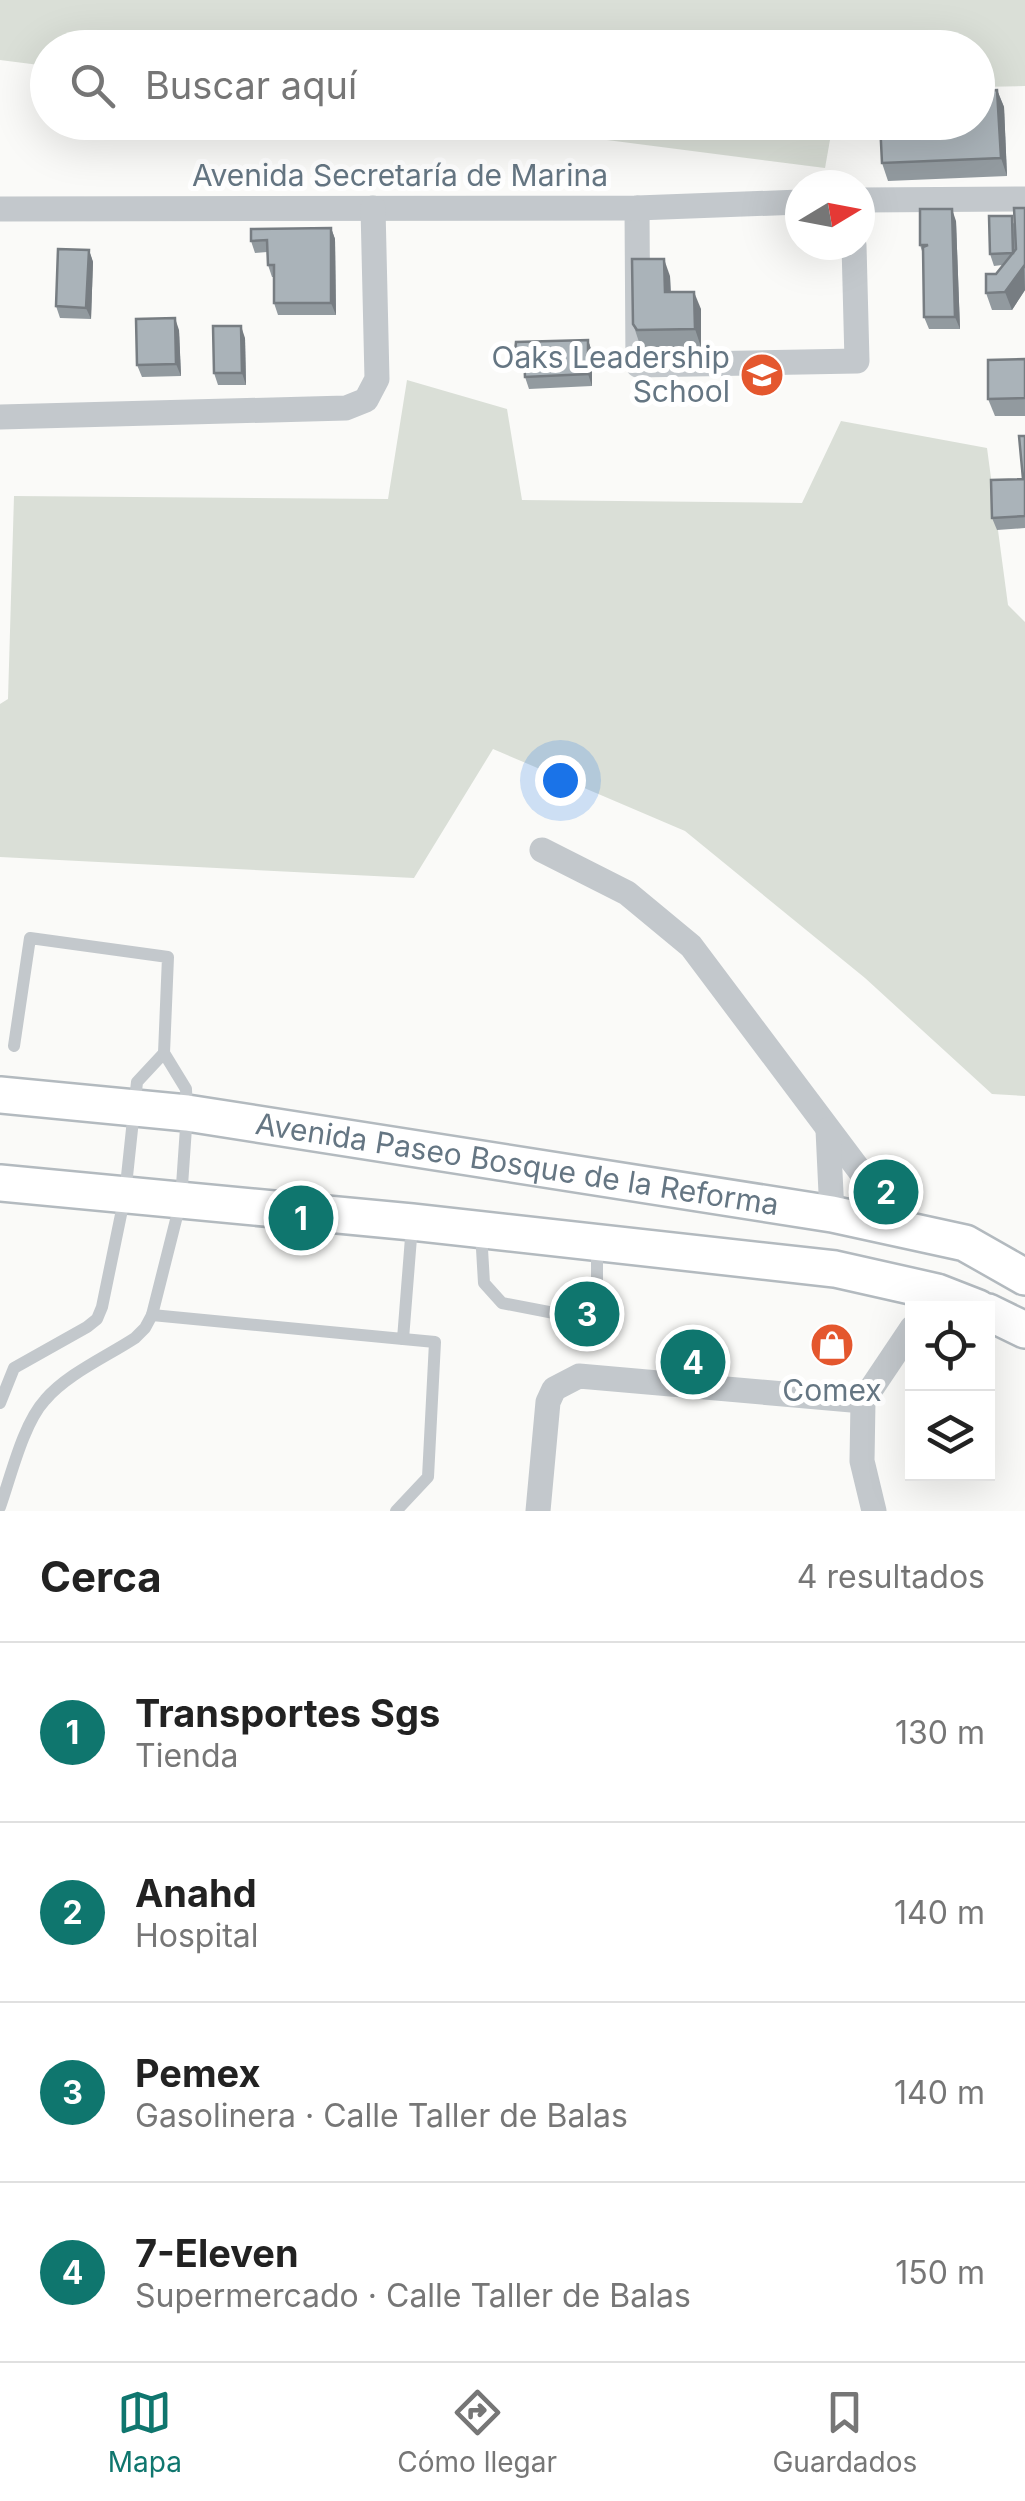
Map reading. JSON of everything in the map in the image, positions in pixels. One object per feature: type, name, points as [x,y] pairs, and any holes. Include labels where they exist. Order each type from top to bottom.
[{"type":"main road","name":"Avenida Paseo Bosque de la Reforma","points":[[0,1095],[187,1114],[832,1214],[965,1243],[1025,1278]]},
{"type":"main road","name":"Avenida Paseo Bosque de la Reforma","points":[[0,1183],[412,1222],[856,1272],[931,1300]]},
{"type":"main road","points":[[613,1245],[644,1236],[653,1221],[654,1195],[646,1185]]},
{"type":"main road","points":[[684,1252],[682,1219],[710,1195]]},
{"type":"main road","points":[[995,1315],[1025,1330]]},
{"type":"street","points":[[875,200],[1025,199]]},
{"type":"street","name":"Avenida Secretaría de Marina","points":[[0,209],[636,208],[785,203]]},
{"type":"street","points":[[0,416],[346,408],[366,400],[378,379],[373,208]]},
{"type":"street","points":[[636,208],[638,365],[857,361],[854,260]]},
{"type":"street","points":[[542,850],[628,894],[691,946],[905,1230]]},
{"type":"street","points":[[828,1130],[832,1214]]},
{"type":"street","points":[[874,1511],[862,1461],[863,1402],[905,1339]]},
{"type":"street","points":[[538,1511],[548,1402],[554,1390],[579,1376],[863,1402]]},
{"type":"lane","points":[[0,1507],[33,1416],[43,1401],[134,1338],[146,1328],[152,1315],[181,1200],[187,1114],[186,1089],[164,1053],[168,957],[30,938],[14,1046]]},
{"type":"lane","points":[[0,1403],[14,1368],[97,1318],[124,1195],[137,1082],[164,1053]]},
{"type":"lane","points":[[403,1339],[412,1222]]},
{"type":"lane","points":[[481,1230],[484,1283],[502,1303],[554,1313],[575,1313],[588,1305],[613,1245]]},
{"type":"lane","points":[[152,1315],[435,1342],[428,1477],[396,1511]]},
{"type":"shaded area","points":[[0,0],[1025,0],[1025,86],[995,87],[995,30],[30,30],[30,64],[0,60]]},
{"type":"shaded area","points":[[608,140],[830,140],[825,168]]},
{"type":"shaded area","points":[[407,380],[507,409],[522,500],[802,503],[841,421],[987,448],[1008,605],[1025,622],[1025,1096],[992,1094],[865,978],[685,831],[493,749],[414,878],[0,857],[0,704],[8,699],[14,496],[388,499]]},
{"type":"building","points":[[995,90],[1001,158],[882,163],[881,140],[995,140]]},
{"type":"building","points":[[1014,208],[1025,208],[1025,267],[1005,292],[986,293],[986,274],[996,274],[1016,249]]},
{"type":"building","points":[[920,209],[952,209],[955,317],[924,317],[923,247],[928,245],[920,245]]},
{"type":"building","points":[[989,216],[1012,216],[1013,253],[990,254]]},
{"type":"building","points":[[331,228],[331,303],[274,303],[274,265],[268,265],[267,240],[251,241],[251,229]]},
{"type":"building","points":[[58,249],[89,250],[86,308],[56,306]]},
{"type":"building","points":[[632,259],[664,259],[665,292],[694,292],[695,329],[637,330],[633,324]]},
{"type":"building","points":[[175,318],[176,364],[137,365],[136,319]]},
{"type":"building","points":[[213,326],[241,326],[242,373],[214,373]]},
{"type":"building","points":[[588,340],[588,374],[525,377],[524,355],[515,352],[516,342]]},
{"type":"building","points":[[1025,359],[1025,398],[988,399],[988,360]]},
{"type":"building","points":[[1019,436],[1025,436],[1025,516],[992,518],[991,480],[1023,479]]},
{"type":"place","name":"Oaks Leadership School","points":[[762,375]]},
{"type":"place","name":"Anahd","points":[[886,1192]]},
{"type":"place","name":"Transportes Sgs","points":[[301,1218]]},
{"type":"place","name":"Pemex","points":[[587,1314]]},
{"type":"place","name":"Comex","points":[[832,1345]]},
{"type":"place","name":"7-Eleven","points":[[693,1362]]}]
